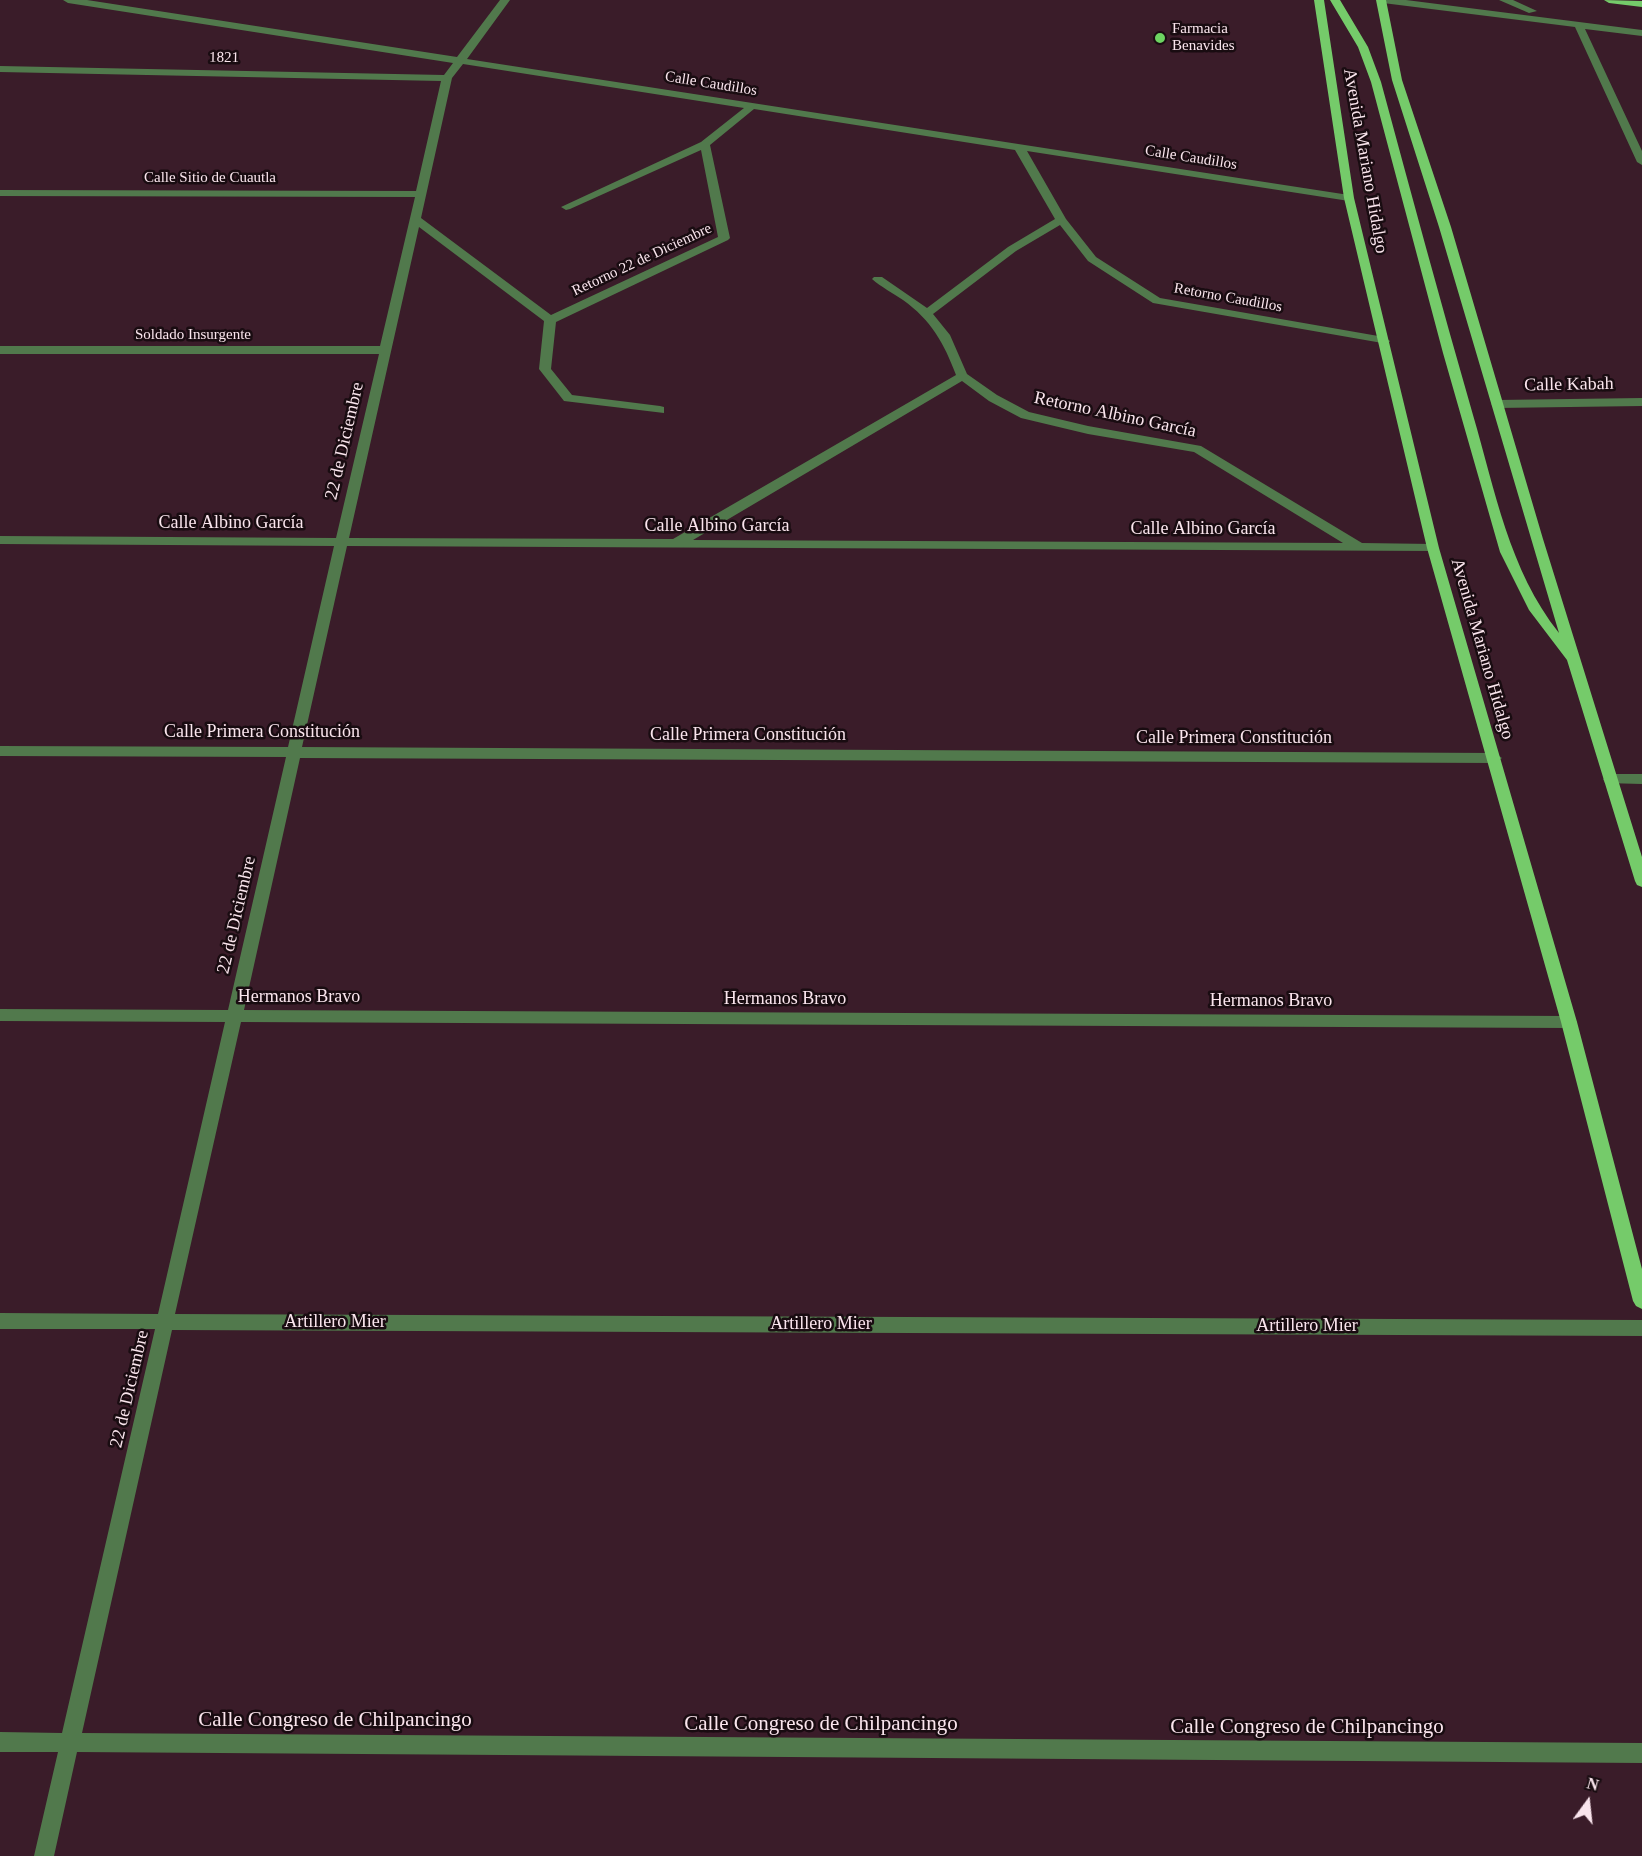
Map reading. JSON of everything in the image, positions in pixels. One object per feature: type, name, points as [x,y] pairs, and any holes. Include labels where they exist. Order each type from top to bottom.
[{"type":"main road","name":"Avenida Mariano Hidalgo","points":[[1319,0],[1349,198],[1433,548],[1569,1022],[1642,1300]]},
{"type":"main road","points":[[1335,0],[1363,47],[1376,82],[1449,353],[1506,552],[1516,578],[1551,633],[1575,661]]},
{"type":"main road","points":[[1382,0],[1397,80],[1448,237],[1642,881]]},
{"type":"main road","points":[[1609,0],[1642,4]]},
{"type":"street","name":"Calle Caudillos","points":[[68,0],[1349,198]]},
{"type":"street","name":"22 de Diciembre","points":[[44,1856],[447,78],[505,0]]},
{"type":"street","points":[[1382,0],[1642,33]]},
{"type":"street","points":[[1504,0],[1558,21]]},
{"type":"street","points":[[1578,24],[1642,162]]},
{"type":"street","name":"1821","points":[[0,69],[447,78]]},
{"type":"street","points":[[566,207],[705,144],[752,106]]},
{"type":"street","name":"Retorno 22 de Diciembre","points":[[550,320],[724,238],[705,144]]},
{"type":"street","name":"Retorno Caudillos","points":[[1019,147],[1061,220],[1092,259],[1157,301],[1384,341]]},
{"type":"street","name":"Calle Sitio de Cuautla","points":[[0,193],[421,194]]},
{"type":"street","points":[[415,219],[550,320],[545,369],[568,398],[660,410]]},
{"type":"street","points":[[926,314],[1012,249],[1061,220]]},
{"type":"street","points":[[676,544],[962,376],[950,344],[926,314],[901,292],[878,279]]},
{"type":"street","name":"Soldado Insurgente","points":[[0,350],[385,351]]},
{"type":"street","name":"Retorno Albino García","points":[[962,376],[993,398],[1025,415],[1088,430],[1197,449],[1360,548]]},
{"type":"street","name":"Calle Kabah","points":[[1497,404],[1642,402]]},
{"type":"street","name":"Calle Albino García","points":[[0,540],[1433,548]]},
{"type":"street","name":"Calle Primera Constitución","points":[[0,751],[1495,758]]},
{"type":"street","points":[[1610,779],[1642,778]]},
{"type":"street","name":"Hermanos Bravo","points":[[0,1015],[1569,1022]]},
{"type":"street","name":"Artillero Mier","points":[[0,1321],[1642,1328]]},
{"type":"street","name":"Calle Congreso de Chilpancingo","points":[[0,1742],[1642,1753]]},
{"type":"place","name":"Farmacia Benavides","points":[[1160,38]]}]
